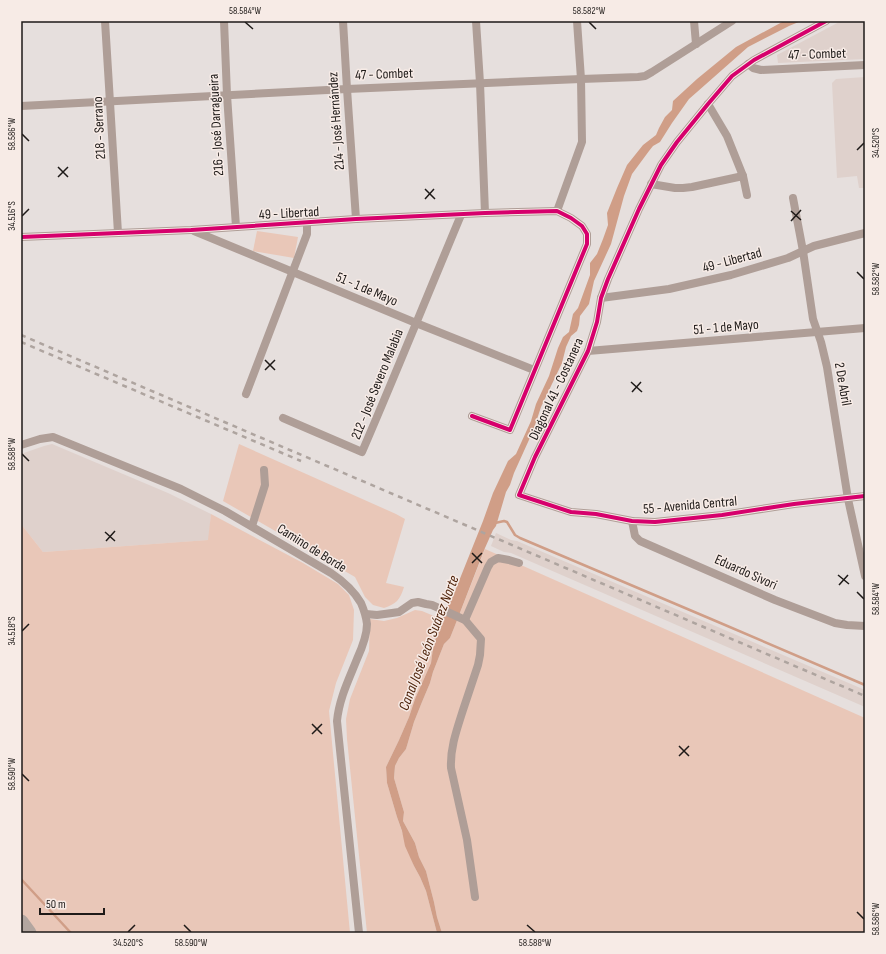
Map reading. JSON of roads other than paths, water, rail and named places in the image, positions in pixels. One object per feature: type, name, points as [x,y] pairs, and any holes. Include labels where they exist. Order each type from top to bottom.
[{"type":"highway","points":[[21,922],[29,933]]},
{"type":"street","name":"218 - Serrano","points":[[105,21],[118,233]]},
{"type":"street","name":"216 - José Darragueira","points":[[224,21],[227,95],[236,227]]},
{"type":"street","name":"214 - José Hernández","points":[[344,21],[356,219]]},
{"type":"street","points":[[476,21],[485,213]]},
{"type":"street","points":[[472,416],[510,430],[587,244],[587,234],[582,226],[571,218],[557,211],[582,142],[581,79],[577,21]]},
{"type":"street","points":[[694,21],[696,44]]},
{"type":"street","name":"47 - Combet","points":[[21,106],[347,89],[638,77],[645,76],[732,21]]},
{"type":"street","name":"Diagonal 41 - Costanera","points":[[519,495],[535,457],[588,351],[608,279],[661,164],[677,142],[732,76],[748,64],[826,21]]},
{"type":"street","name":"47 - Combet","points":[[748,64],[753,68],[761,70],[865,65]]},
{"type":"street","points":[[708,104],[727,136],[743,176],[747,195]]},
{"type":"street","points":[[651,184],[683,188],[743,176]]},
{"type":"street","name":"2 De Abril","points":[[793,198],[803,251],[813,319],[821,342],[827,368],[848,499],[865,576]]},
{"type":"street","name":"49 - Libertad","points":[[21,238],[191,230],[356,219],[557,211]]},
{"type":"street","name":"212 - José Severo Malabia","points":[[283,418],[362,452],[393,381],[461,215]]},
{"type":"street","points":[[246,394],[307,234],[307,223]]},
{"type":"street","name":"51 - 1 de Mayo","points":[[191,230],[534,370]]},
{"type":"street","name":"49 - Libertad","points":[[602,298],[669,289],[732,275],[788,258],[814,246],[865,233]]},
{"type":"street","name":"51 - 1 de Mayo","points":[[588,351],[865,328]]},
{"type":"street","name":"Camino de Borde","points":[[21,444],[53,437],[181,489],[252,526],[339,578],[357,596],[366,614],[367,625],[363,644],[343,693],[338,709],[337,721],[359,933]]},
{"type":"street","points":[[252,526],[265,485],[264,470]]},
{"type":"street","name":"55 - Avenida Central","points":[[519,495],[571,512],[596,514],[632,521],[655,522],[722,515],[794,504],[865,496]]},
{"type":"street","name":"Eduardo Sivori","points":[[632,521],[635,536],[640,541],[775,600],[835,623],[865,626]]},
{"type":"street","points":[[463,620],[491,562],[498,558],[520,563]]},
{"type":"street","points":[[366,614],[377,615],[399,612],[406,609],[409,605],[418,602],[432,605],[463,620],[481,639],[478,665],[456,732],[451,760],[467,840],[475,897]]},
{"type":"waterway","points":[[495,523],[504,521],[507,522],[515,535],[520,538],[865,685]]},
{"type":"waterway","points":[[21,879],[71,933]]},
{"type":"railway","points":[[21,335],[865,696]]},
{"type":"railway","points":[[21,342],[301,461]]},
{"type":"water label","name":"Canal José León Suárez Norte","points":[[429,643]]}]
